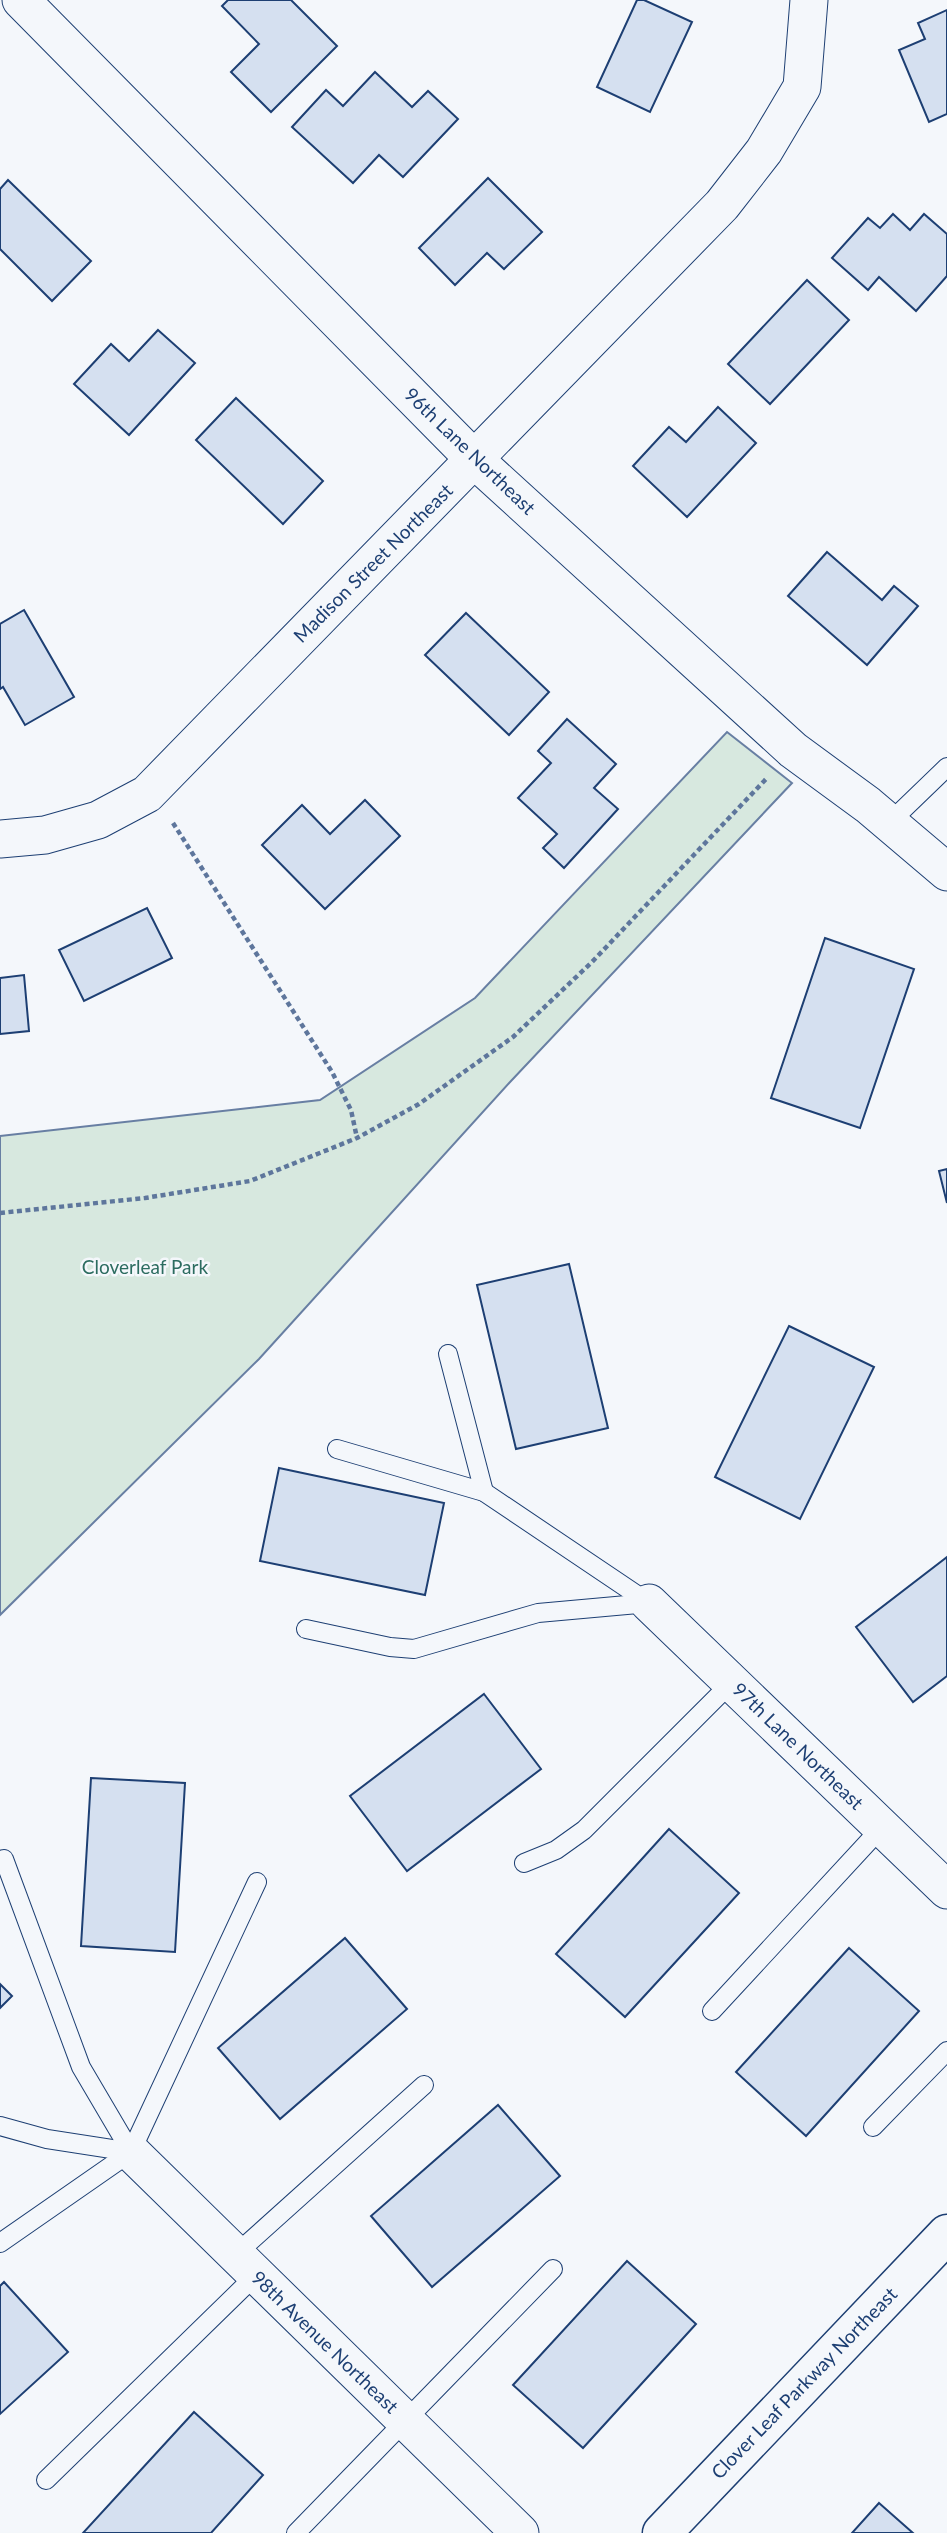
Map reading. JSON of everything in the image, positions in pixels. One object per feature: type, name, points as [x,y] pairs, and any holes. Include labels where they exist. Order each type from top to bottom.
[{"type":"street","name":"96th Lane Northeast","points":[[21,0],[475,460],[793,750],[947,872]]},
{"type":"street","name":"Madison Street Northeast","points":[[0,839],[45,835],[98,820],[147,794],[722,205],[764,151],[802,86],[809,0]]},
{"type":"street","name":"97th Lane Northeast","points":[[649,1603],[947,1889]]},
{"type":"street","name":"98th Avenue Northeast","points":[[131,2152],[520,2533]]},
{"type":"street","name":"Clover Leaf Parkway Northeast","points":[[662,2533],[947,2234]]},
{"type":"lane","points":[[888,823],[947,767]]},
{"type":"lane","points":[[448,1354],[484,1492]]},
{"type":"lane","points":[[337,1449],[484,1492],[649,1603]]},
{"type":"lane","points":[[306,1629],[414,1650],[538,1613],[649,1603]]},
{"type":"lane","points":[[524,1863],[556,1850],[584,1830],[732,1682]]},
{"type":"lane","points":[[712,2011],[881,1827]]},
{"type":"lane","points":[[4,1859],[81,2067],[131,2152]]},
{"type":"lane","points":[[0,2243],[131,2152],[257,1882]]},
{"type":"lane","points":[[873,2127],[947,2051]]},
{"type":"lane","points":[[46,2480],[246,2264],[424,2085]]},
{"type":"lane","points":[[0,2126],[47,2139],[131,2152]]},
{"type":"lane","points":[[296,2533],[553,2269]]},
{"type":"path","points":[[0,1213],[145,1198],[250,1181],[357,1138],[419,1104],[513,1037],[592,962],[793,750]]},
{"type":"path","points":[[147,794],[172,822],[332,1072],[351,1110],[357,1138]]},
{"type":"green space","name":"Cloverleaf Park","points":[[727,732],[792,783],[511,1081],[259,1359],[0,1615],[0,1136],[320,1100],[475,998]]},
{"type":"building","points":[[228,0],[291,0],[337,46],[271,112],[231,72],[259,44],[222,6]]},
{"type":"building","points":[[637,0],[644,0],[692,22],[650,112],[597,87]]},
{"type":"building","points":[[947,10],[947,114],[929,122],[899,50],[925,39],[918,23]]},
{"type":"building","points":[[375,72],[412,107],[428,91],[458,119],[403,177],[379,155],[353,183],[292,127],[326,90],[343,106]]},
{"type":"building","points":[[488,178],[542,232],[504,269],[487,253],[455,285],[419,248]]},
{"type":"building","points":[[8,180],[91,261],[52,301],[0,249],[0,189]]},
{"type":"building","points":[[893,214],[910,230],[924,214],[947,234],[947,276],[916,311],[879,277],[868,290],[832,258],[868,218],[880,228]]},
{"type":"building","points":[[807,280],[849,320],[770,404],[728,364]]},
{"type":"building","points":[[158,330],[195,363],[129,435],[74,384],[111,344],[129,361]]},
{"type":"building","points":[[236,398],[323,481],[283,524],[196,440]]},
{"type":"building","points":[[718,407],[756,443],[687,517],[633,466],[669,427],[686,442]]},
{"type":"building","points":[[827,552],[882,600],[894,586],[918,606],[867,665],[788,596]]},
{"type":"building","points":[[24,610],[74,697],[25,725],[3,687],[0,689],[0,624]]},
{"type":"building","points":[[466,613],[549,692],[509,735],[425,655]]},
{"type":"building","points":[[567,719],[616,764],[594,788],[618,809],[564,868],[543,848],[557,834],[518,798],[551,763],[538,751]]},
{"type":"building","points":[[365,800],[400,836],[325,909],[262,845],[302,805],[330,834]]},
{"type":"building","points":[[147,908],[172,958],[84,1001],[59,950]]},
{"type":"building","points":[[825,938],[914,969],[860,1128],[771,1098]]},
{"type":"building","points":[[24,975],[29,1031],[0,1034],[0,978]]},
{"type":"building","points":[[947,1169],[947,1203],[939,1171]]},
{"type":"building","points":[[569,1264],[608,1428],[516,1449],[477,1285]]},
{"type":"building","points":[[789,1326],[874,1367],[800,1519],[715,1477]]},
{"type":"building","points":[[279,1468],[444,1503],[425,1595],[260,1561]]},
{"type":"building","points":[[947,1557],[947,1676],[913,1702],[856,1627]]},
{"type":"building","points":[[484,1694],[541,1769],[407,1871],[350,1796]]},
{"type":"building","points":[[91,1778],[185,1783],[175,1952],[81,1946]]},
{"type":"building","points":[[669,1829],[739,1893],[625,2017],[556,1954]]},
{"type":"building","points":[[345,1938],[407,2009],[280,2119],[218,2048]]},
{"type":"building","points":[[849,1948],[919,2011],[806,2136],[736,2072]]},
{"type":"building","points":[[0,1984],[12,1996],[0,2008]]},
{"type":"building","points":[[498,2105],[560,2176],[432,2287],[371,2216]]},
{"type":"building","points":[[627,2261],[696,2324],[583,2448],[513,2385]]},
{"type":"building","points":[[4,2282],[68,2352],[0,2414],[0,2286]]},
{"type":"building","points":[[194,2412],[263,2475],[211,2533],[83,2533]]},
{"type":"building","points":[[879,2503],[913,2533],[852,2533]]}]
